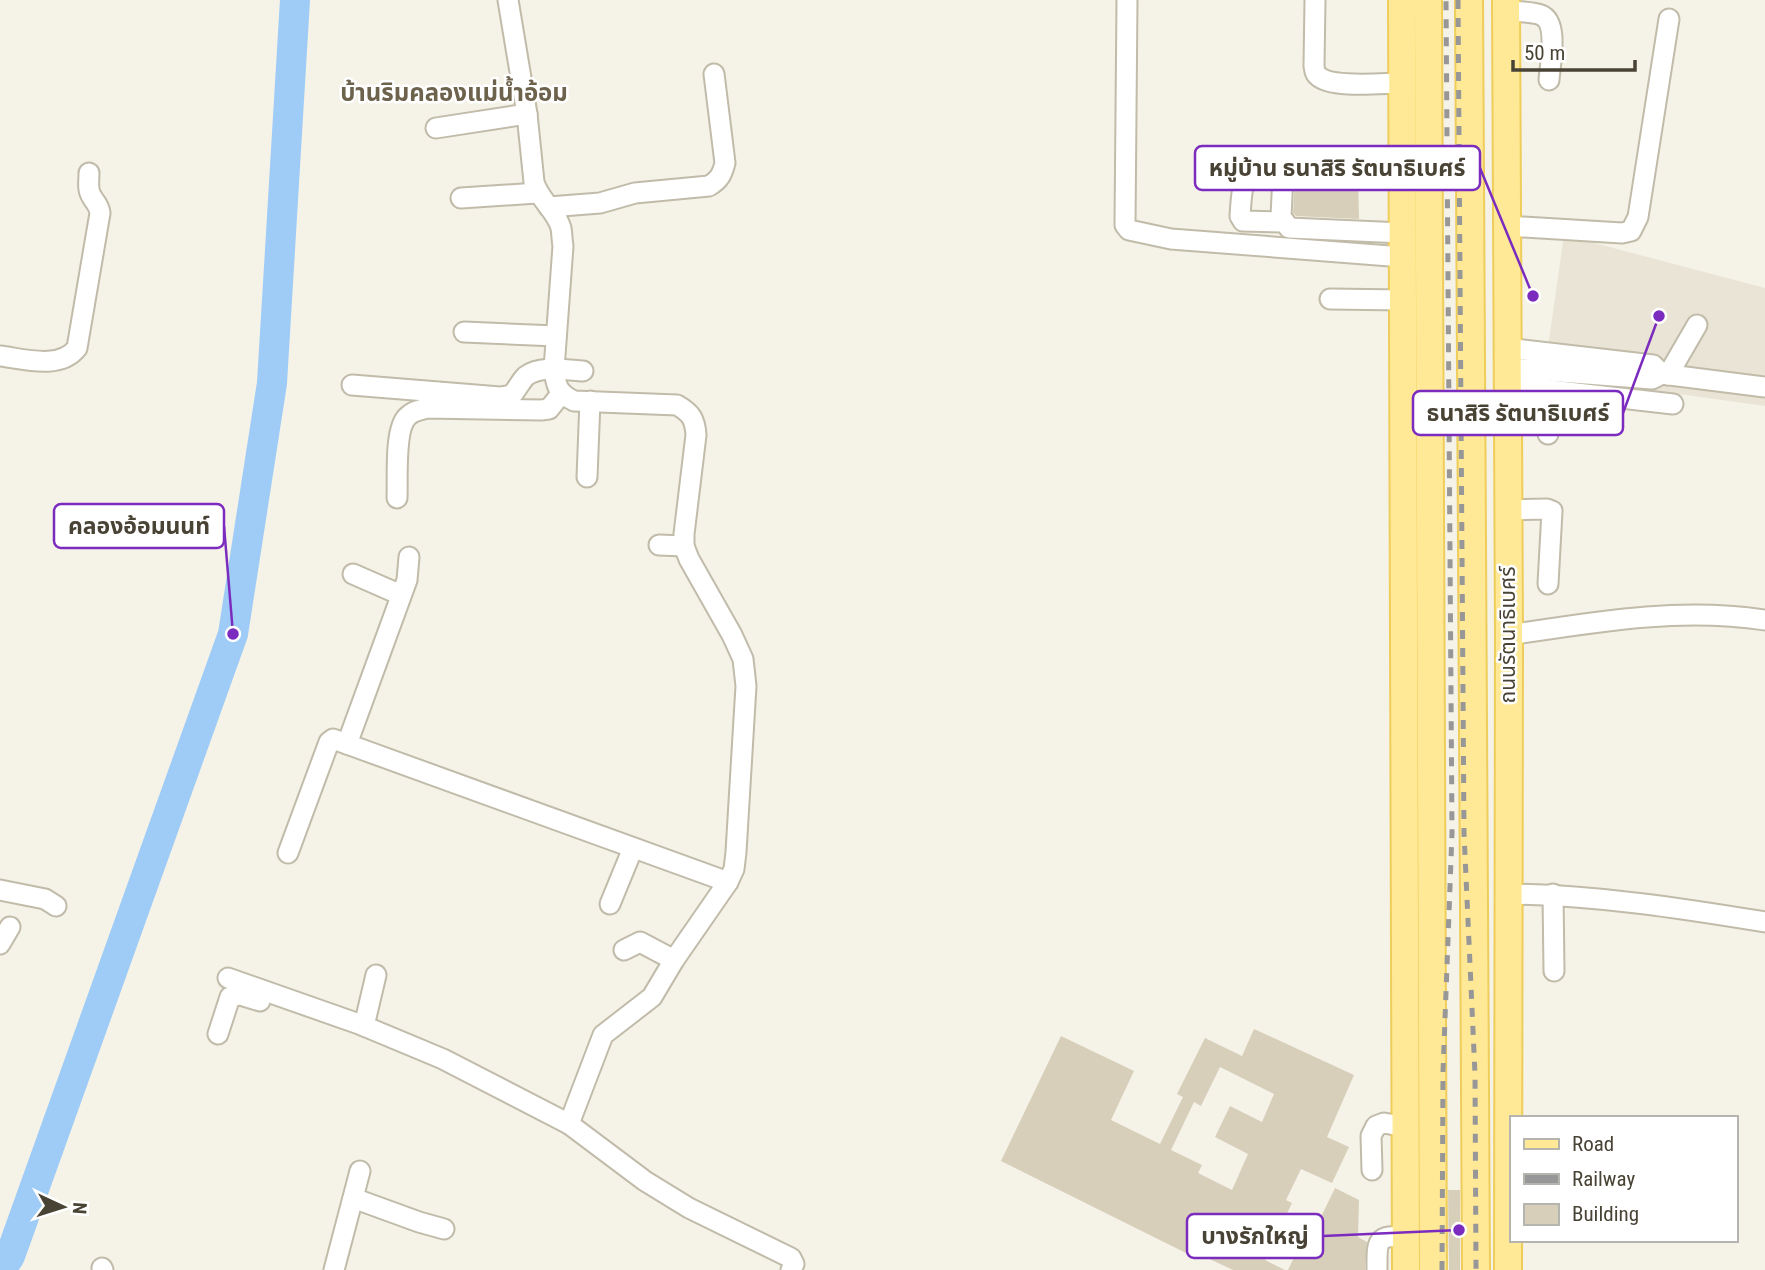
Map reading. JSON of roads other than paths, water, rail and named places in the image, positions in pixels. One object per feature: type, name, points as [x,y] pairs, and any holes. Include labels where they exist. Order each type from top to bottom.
[{"type":"main road","points":[[1402,0],[1406,1270]]},
{"type":"main road","points":[[1429,0],[1432,1270]]},
{"type":"main road","name":"ถนนรัตนาธิเบศร์","points":[[1469,0],[1478,1270]]},
{"type":"main road","name":"ถนนรัตนาธิเบศร์","points":[[1506,5],[1508,1270]]},
{"type":"main road","points":[[1402,42],[1431,517]]},
{"type":"main road","points":[[1474,518],[1507,64]]},
{"type":"street","points":[[508,0],[527,114],[532,168],[543,200],[561,228],[563,246],[555,385],[561,394],[575,401],[677,405],[688,411],[695,420],[696,435],[684,546],[743,659],[746,686],[734,869],[728,883],[674,960],[652,997],[603,1035],[569,1124]]},
{"type":"street","points":[[1127,0],[1125,225],[1129,230],[1171,239],[1403,245]]},
{"type":"street","points":[[1315,0],[1314,66],[1319,78],[1335,83],[1403,83]]},
{"type":"street","points":[[1506,5],[1541,15],[1548,20],[1552,31],[1549,80]]},
{"type":"street","points":[[1507,226],[1622,233],[1631,231],[1636,225],[1668,19]]},
{"type":"street","points":[[461,198],[600,203],[635,193],[709,186],[723,174],[725,163],[714,74]]},
{"type":"street","points":[[436,128],[527,114]]},
{"type":"street","points":[[1403,160],[1289,163],[1285,167],[1281,217],[1289,228],[1403,245]]},
{"type":"street","points":[[1285,167],[1251,165],[1243,189],[1240,216],[1243,221],[1285,222]]},
{"type":"street","points":[[0,356],[47,362],[72,355],[77,348],[100,213],[99,206],[88,188],[89,173]]},
{"type":"street","points":[[1330,299],[1403,299]]},
{"type":"street","points":[[1665,374],[1697,325]]},
{"type":"street","points":[[464,332],[556,336]]},
{"type":"street","points":[[1507,367],[1653,365],[1665,374],[1765,387]]},
{"type":"street","points":[[1507,367],[1548,390],[1673,404]]},
{"type":"street","points":[[352,384],[500,397],[512,395],[527,376],[554,369],[583,371]]},
{"type":"street","points":[[1548,390],[1548,434]]},
{"type":"street","points":[[397,498],[400,431],[411,413],[427,408],[549,409],[561,394]]},
{"type":"street","points":[[587,477],[590,401]]},
{"type":"street","points":[[1507,510],[1552,511],[1548,584]]},
{"type":"street","points":[[659,545],[684,546]]},
{"type":"street","points":[[347,744],[407,580],[409,557]]},
{"type":"street","points":[[352,574],[401,595]]},
{"type":"street","points":[[1509,635],[1620,618],[1672,614],[1725,614],[1765,620]]},
{"type":"street","points":[[288,853],[329,742],[333,739],[728,883]]},
{"type":"street","points":[[610,904],[633,848]]},
{"type":"street","points":[[0,890],[37,897],[56,906]]},
{"type":"street","points":[[1508,894],[1553,894],[1679,908],[1765,922]]},
{"type":"street","points":[[1553,894],[1554,971]]},
{"type":"street","points":[[624,950],[640,942],[674,960]]},
{"type":"street","points":[[361,1025],[376,975]]},
{"type":"street","points":[[228,978],[361,1025],[443,1059],[569,1124],[646,1181],[689,1208],[791,1258],[794,1264],[791,1270]]},
{"type":"street","points":[[218,1034],[230,997],[234,995],[330,1023],[361,1025]]},
{"type":"street","points":[[1373,1170],[1371,1136],[1376,1126],[1384,1123],[1406,1127]]},
{"type":"street","points":[[338,1269],[360,1171]]},
{"type":"street","points":[[353,1198],[402,1217],[444,1228]]},
{"type":"street","points":[[1377,1270],[1377,1246],[1380,1239],[1387,1235],[1406,1237]]},
{"type":"waterway","points":[[1,1270],[10,1256],[233,634],[272,383],[295,0]]},
{"type":"railway","points":[[1442,1270],[1443,1072],[1452,833],[1446,0]]},
{"type":"railway","points":[[1458,0],[1464,833],[1475,1074],[1476,1270]]},
{"type":"place","name":"หมู่บ้าน ธนาสิริ รัตนาธิเบศร์","points":[[1533,296]]},
{"type":"place","name":"ธนาสิริ รัตนาธิเบศร์","points":[[1659,316]]},
{"type":"place","name":"คลองอ้อมนนท์","points":[[233,634]]},
{"type":"place","name":"บางรักใหญ่","points":[[1459,1230]]},
{"type":"district","name":"บ้านริมคลองแม่น้ำอ้อม","points":[[454,93]]}]
